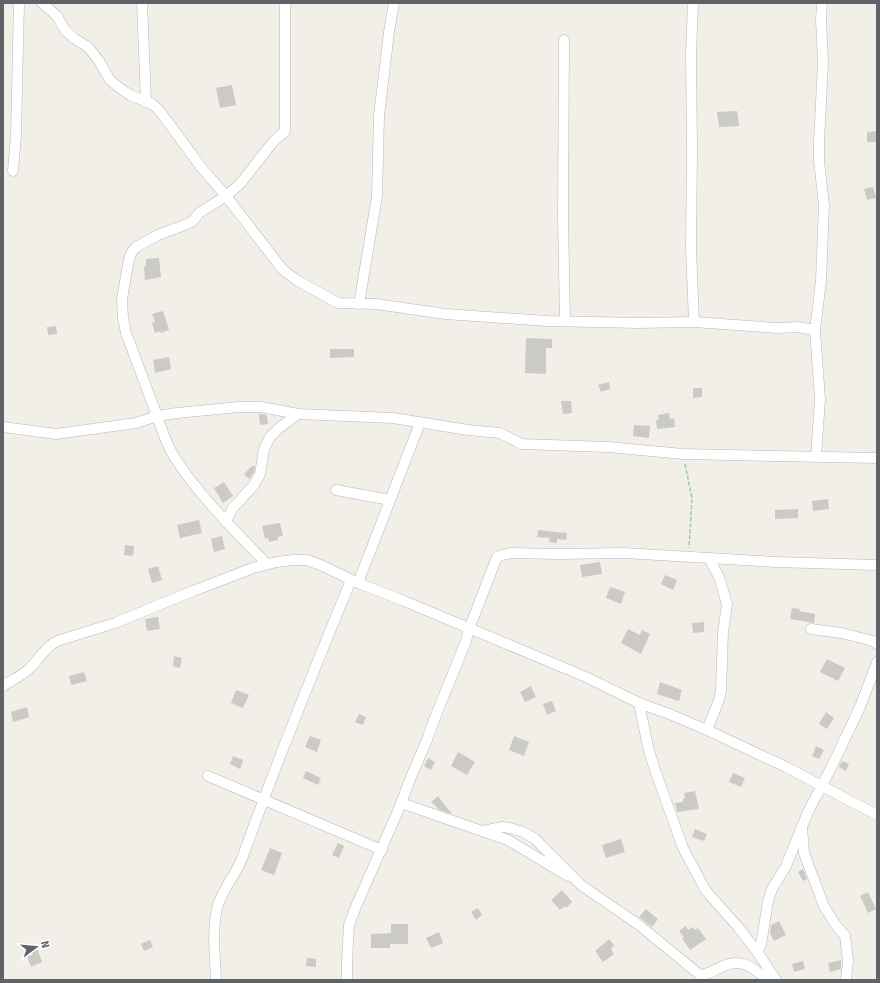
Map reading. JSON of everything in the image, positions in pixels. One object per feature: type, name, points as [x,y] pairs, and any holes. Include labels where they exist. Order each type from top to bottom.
[{"type":"street","points":[[13,171],[16,135],[19,3]]},
{"type":"street","points":[[42,3],[57,16],[65,30],[93,53],[110,80],[130,95],[152,104],[159,110],[201,167],[226,196],[275,261],[290,276],[338,303],[376,304],[445,314],[547,321],[638,323],[694,322],[777,328],[797,327],[815,330]]},
{"type":"street","points":[[142,3],[146,101]]},
{"type":"street","points":[[267,564],[226,522],[174,458],[161,430],[126,333],[122,299],[129,259],[136,247],[158,235],[187,224],[199,213],[226,196],[240,184],[273,142],[285,131],[285,3]]},
{"type":"street","points":[[359,304],[377,196],[379,116],[394,3]]},
{"type":"street","points":[[693,3],[691,54],[691,248],[694,322]]},
{"type":"street","points":[[816,457],[820,399],[815,330],[821,281],[824,205],[819,161],[823,63],[821,20],[822,3]]},
{"type":"street","points":[[564,40],[563,217],[565,321]]},
{"type":"street","points":[[3,427],[56,434],[136,423],[157,416],[177,413],[239,407],[260,407],[298,414],[394,418],[468,430],[500,433],[521,444],[608,447],[683,454],[877,458]]},
{"type":"street","points":[[226,522],[232,509],[254,485],[260,474],[264,449],[270,437],[279,428],[298,414]]},
{"type":"street","points":[[216,980],[214,931],[218,906],[227,884],[242,860],[263,799],[302,698],[390,500],[420,423]]},
{"type":"street","points":[[336,490],[390,500]]},
{"type":"street","points":[[347,980],[346,962],[349,925],[359,898],[382,850],[461,654],[491,570],[498,557],[512,553],[624,553],[833,565],[877,565]]},
{"type":"street","points":[[707,730],[721,691],[724,645],[723,632],[727,604],[718,577],[709,558]]},
{"type":"street","points":[[3,686],[26,672],[43,652],[57,641],[115,623],[253,568],[277,562],[307,560],[323,566],[354,582],[404,601],[586,677],[639,703],[707,730],[786,767],[877,815]]},
{"type":"street","points":[[718,577],[728,560]]},
{"type":"street","points":[[811,629],[841,633],[873,641],[877,644]]},
{"type":"street","points":[[757,951],[762,939],[768,901],[772,889],[786,866],[808,812],[860,707],[877,662]]},
{"type":"street","points":[[639,703],[653,762],[683,848],[706,891],[739,928],[757,951],[776,980]]},
{"type":"street","points":[[208,776],[382,850]]},
{"type":"street","points":[[401,803],[508,840],[581,885],[639,925],[700,975],[708,974],[724,965],[735,962],[743,963],[769,980]]},
{"type":"street","points":[[802,826],[804,853],[824,906],[835,924],[845,936],[848,961],[846,980]]},
{"type":"street","points":[[483,831],[502,827],[510,828],[523,832],[534,838],[581,885]]},
{"type":"path","points":[[683,454],[692,498],[688,556]]},
{"type":"building","points":[[232,85],[236,105],[220,108],[216,88]]},
{"type":"building","points":[[737,111],[739,126],[719,127],[717,112]]},
{"type":"building","points":[[877,131],[877,142],[867,142],[867,132]]},
{"type":"building","points":[[873,187],[876,198],[867,200],[864,189]]},
{"type":"building","points":[[159,258],[161,277],[145,280],[144,266],[146,266],[146,259]]},
{"type":"building","points":[[163,311],[169,330],[161,333],[160,331],[155,333],[152,323],[155,322],[152,314]]},
{"type":"building","points":[[56,326],[57,334],[48,335],[47,327]]},
{"type":"building","points":[[526,338],[552,339],[552,348],[546,348],[546,374],[525,373]]},
{"type":"building","points":[[330,349],[354,349],[354,357],[330,358]]},
{"type":"building","points":[[169,357],[171,369],[155,373],[153,360]]},
{"type":"building","points":[[609,382],[610,389],[601,392],[598,385]]},
{"type":"building","points":[[693,388],[702,388],[702,397],[693,398]]},
{"type":"building","points":[[561,401],[571,401],[572,413],[563,414]]},
{"type":"building","points":[[669,413],[670,419],[674,418],[675,427],[657,429],[656,420],[659,420],[658,415]]},
{"type":"building","points":[[259,414],[267,415],[268,424],[260,425]]},
{"type":"building","points":[[634,425],[650,426],[649,438],[633,436]]},
{"type":"building","points":[[253,465],[255,467],[254,472],[249,479],[244,474]]},
{"type":"building","points":[[224,482],[233,496],[223,503],[214,488]]},
{"type":"building","points":[[828,499],[829,509],[813,511],[812,501]]},
{"type":"building","points":[[798,509],[798,518],[775,519],[775,510]]},
{"type":"building","points":[[199,520],[202,533],[180,538],[177,525]]},
{"type":"building","points":[[280,523],[283,536],[278,537],[278,540],[269,542],[268,538],[265,539],[262,526]]},
{"type":"building","points":[[538,530],[567,533],[566,540],[557,539],[557,543],[549,542],[550,538],[537,537]]},
{"type":"building","points":[[222,536],[225,549],[214,552],[211,539]]},
{"type":"building","points":[[125,545],[134,546],[133,556],[124,555]]},
{"type":"building","points":[[600,562],[602,574],[582,577],[580,565]]},
{"type":"building","points":[[158,566],[162,580],[152,583],[148,569]]},
{"type":"building","points":[[665,575],[677,580],[673,590],[661,584]]},
{"type":"building","points":[[610,587],[625,592],[621,604],[606,598]]},
{"type":"building","points":[[792,608],[815,614],[814,623],[790,619]]},
{"type":"building","points":[[158,617],[160,629],[147,631],[145,619]]},
{"type":"building","points":[[704,622],[704,632],[693,633],[692,623]]},
{"type":"building","points":[[628,629],[640,635],[642,630],[650,634],[641,654],[621,643]]},
{"type":"building","points":[[174,656],[182,658],[180,668],[173,666]]},
{"type":"building","points":[[827,659],[845,668],[838,681],[820,672]]},
{"type":"building","points":[[84,672],[87,681],[71,685],[69,676]]},
{"type":"building","points":[[660,682],[682,690],[679,701],[657,694]]},
{"type":"building","points":[[531,686],[536,697],[525,702],[520,692]]},
{"type":"building","points":[[236,690],[249,695],[243,708],[231,703]]},
{"type":"building","points":[[552,701],[556,711],[547,715],[543,704]]},
{"type":"building","points":[[27,707],[29,717],[13,722],[11,712]]},
{"type":"building","points":[[826,712],[834,718],[827,729],[819,724]]},
{"type":"building","points":[[359,714],[366,717],[363,725],[355,722]]},
{"type":"building","points":[[310,736],[321,740],[317,752],[305,747]]},
{"type":"building","points":[[514,736],[529,742],[524,756],[509,750]]},
{"type":"building","points":[[816,746],[824,750],[819,759],[812,756]]},
{"type":"building","points":[[458,752],[475,762],[467,775],[451,766]]},
{"type":"building","points":[[233,756],[243,760],[240,769],[230,764]]},
{"type":"building","points":[[428,758],[435,762],[431,770],[424,766]]},
{"type":"building","points":[[842,761],[849,764],[846,771],[839,767]]},
{"type":"building","points":[[306,771],[321,778],[318,785],[303,778]]},
{"type":"building","points":[[733,773],[745,778],[741,787],[729,782]]},
{"type":"building","points":[[695,791],[699,809],[677,812],[675,803],[683,802],[683,799],[685,798],[684,793]]},
{"type":"building","points":[[438,796],[452,814],[440,810],[431,802]]},
{"type":"building","points":[[695,829],[707,834],[704,841],[692,837]]},
{"type":"building","points":[[621,839],[625,852],[606,858],[602,845]]},
{"type":"building","points":[[338,843],[344,846],[339,858],[332,855]]},
{"type":"building","points":[[270,848],[282,853],[274,875],[261,870]]},
{"type":"building","points":[[803,869],[807,879],[803,881],[798,872]]},
{"type":"building","points":[[562,890],[572,902],[566,908],[565,906],[560,910],[551,900]]},
{"type":"building","points":[[868,892],[876,909],[868,913],[860,896]]},
{"type":"building","points":[[478,908],[482,915],[476,920],[471,912]]},
{"type":"building","points":[[646,909],[658,919],[652,927],[639,917]]},
{"type":"building","points":[[779,921],[786,935],[774,941],[770,933],[771,925]]},
{"type":"building","points":[[391,924],[408,924],[408,944],[390,944],[390,948],[371,948],[371,934],[391,933]]},
{"type":"building","points":[[686,926],[688,930],[693,927],[695,930],[698,928],[706,939],[690,950],[682,938],[684,937],[679,931]]},
{"type":"building","points":[[439,932],[443,943],[431,948],[426,938]]},
{"type":"building","points":[[609,939],[614,945],[611,949],[614,954],[603,962],[595,951]]},
{"type":"building","points":[[150,940],[153,947],[144,951],[141,944]]},
{"type":"building","points":[[37,948],[42,962],[31,967],[27,956],[32,955],[30,950]]},
{"type":"building","points":[[307,958],[316,959],[316,967],[306,966]]},
{"type":"building","points":[[841,960],[841,969],[830,972],[828,963]]},
{"type":"building","points":[[803,961],[805,969],[794,972],[792,964]]}]
